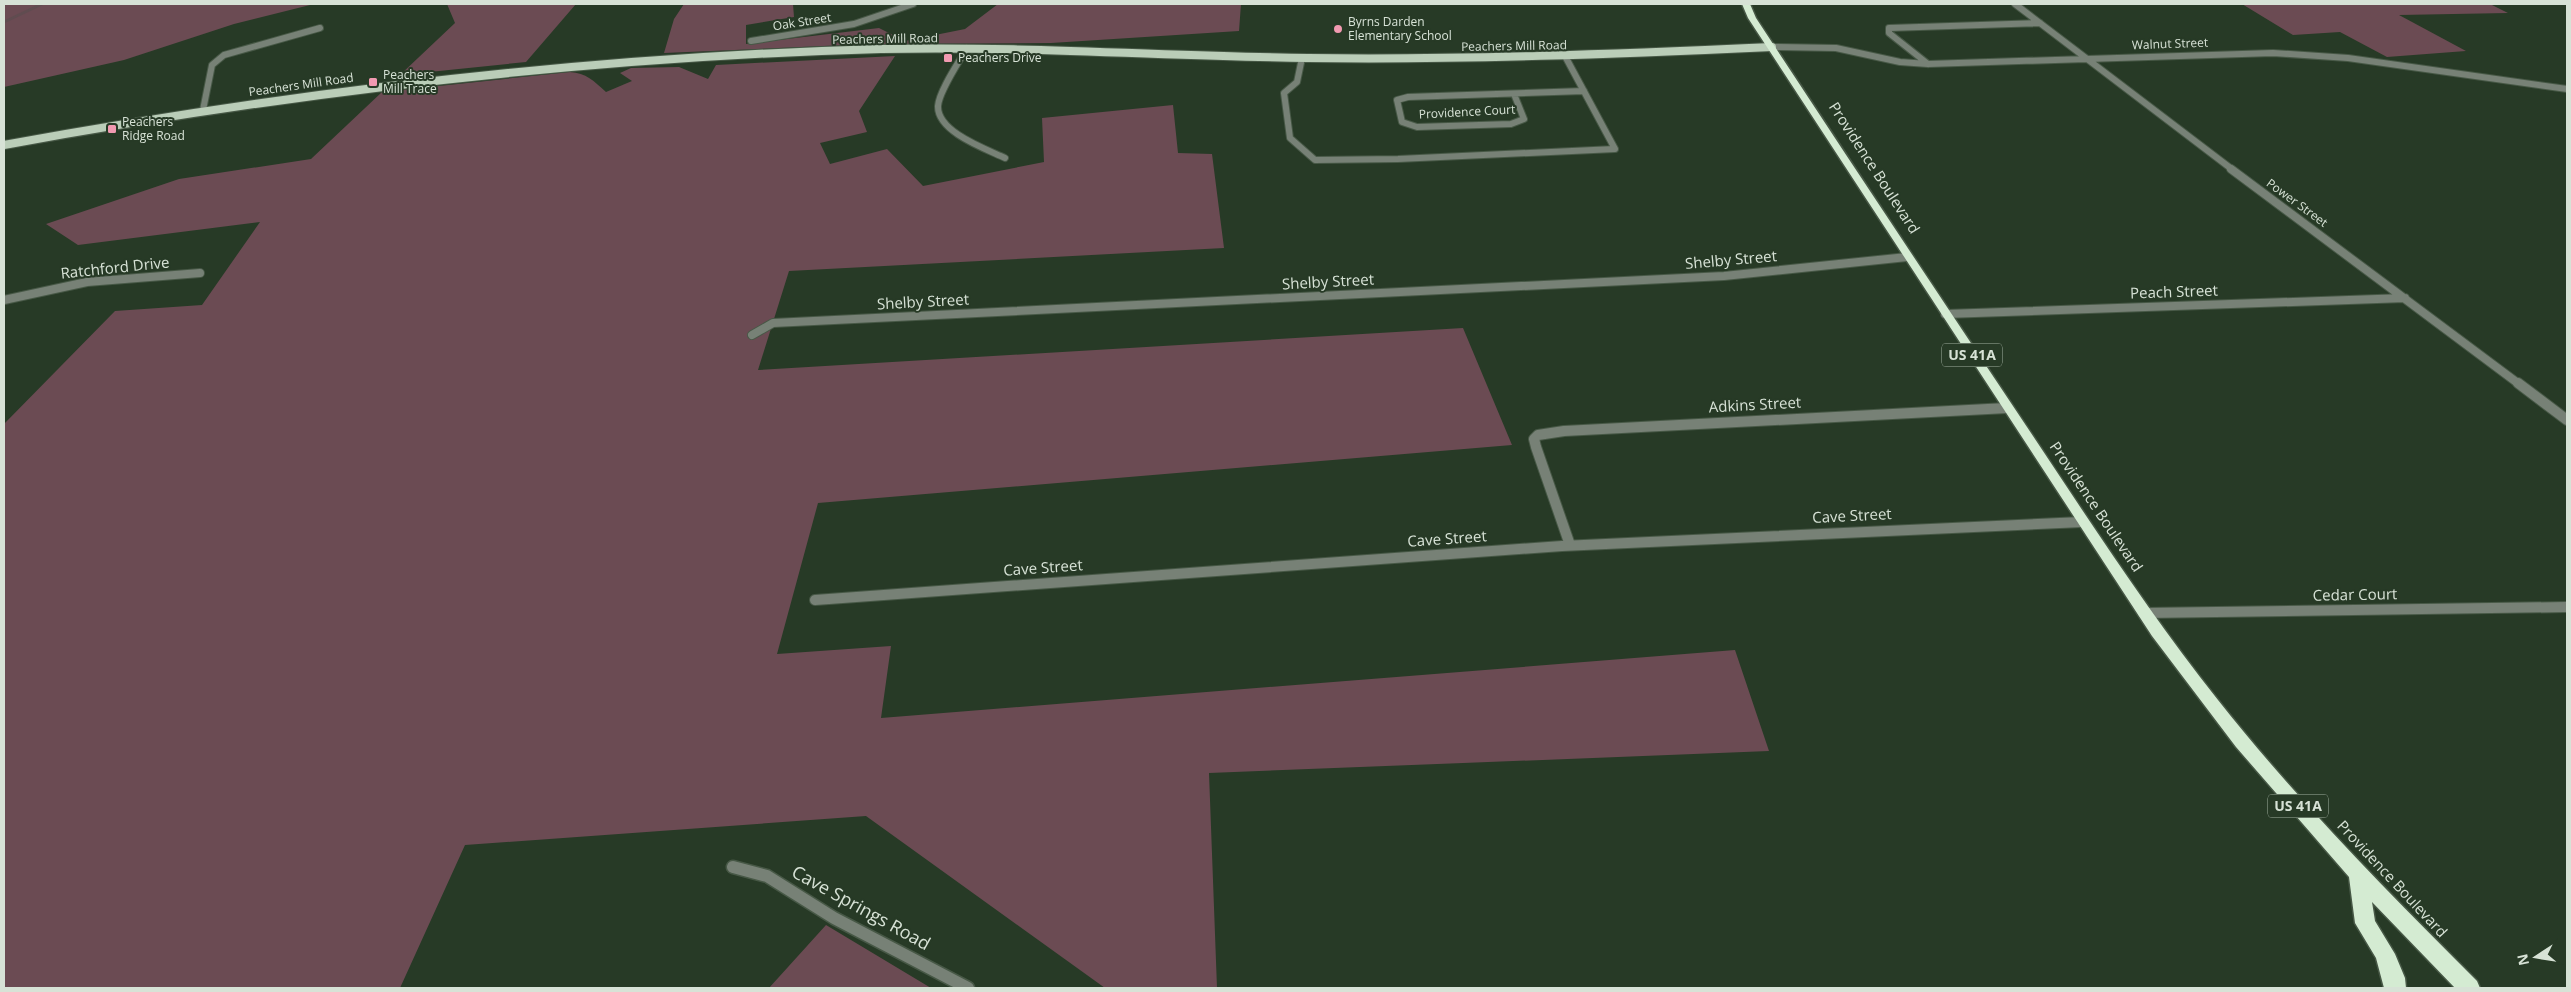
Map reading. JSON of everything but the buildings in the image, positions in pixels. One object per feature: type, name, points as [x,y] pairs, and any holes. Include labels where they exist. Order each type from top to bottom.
[{"type":"highway","name":"Providence Boulevard","points":[[1746,4],[1752,18],[1907,256],[2143,613],[2212,705],[2260,763],[2359,875],[2470,988]]},
{"type":"highway","points":[[2359,875],[2365,923],[2385,954],[2394,978],[2395,988]]},
{"type":"main road","name":"Peachers Mill Road","points":[[4,145],[203,110],[442,78],[635,61],[855,50],[967,48],[1049,48],[1302,58],[1461,59],[1772,47]]},
{"type":"street","name":"Oak Street","points":[[750,41],[858,24],[896,12],[913,4]]},
{"type":"street","name":"Power Street","points":[[2015,4],[2084,58],[2567,420]]},
{"type":"street","points":[[1928,64],[1890,33],[1889,28],[1896,26],[2040,23]]},
{"type":"street","points":[[203,110],[212,65],[224,55],[320,28]]},
{"type":"street","name":"Walnut Street","points":[[1772,47],[1836,48],[1900,62],[1928,64],[2273,53],[2348,58],[2567,89]]},
{"type":"street","points":[[967,48],[938,105],[939,116],[950,129],[1005,158]]},
{"type":"street","points":[[1302,58],[1296,82],[1284,93],[1290,138],[1315,160],[1398,159],[1615,149],[1565,56]]},
{"type":"street","name":"Providence Court","points":[[1514,94],[1524,119],[1511,124],[1417,127],[1402,122],[1397,100],[1408,97],[1584,91]]},
{"type":"street","name":"Shelby Street","points":[[752,335],[773,323],[1724,276],[1907,256]]},
{"type":"street","name":"Ratchford Drive","points":[[4,300],[87,282],[200,273]]},
{"type":"street","name":"Peach Street","points":[[1945,314],[2405,298]]},
{"type":"street","name":"Adkins Street","points":[[1570,545],[1534,440],[1538,435],[1550,432],[2007,408]]},
{"type":"street","name":"Cave Street","points":[[815,600],[1570,545],[2082,522]]},
{"type":"street","name":"Cedar Court","points":[[2143,613],[2567,607]]},
{"type":"street","name":"Cave Springs Road","points":[[733,867],[767,876],[834,918],[968,988]]},
{"type":"shaded area","points":[[4,4],[314,4],[234,24],[124,60],[4,87]]},
{"type":"shaded area","points":[[447,4],[576,4],[526,62],[400,75],[455,23]]},
{"type":"shaded area","points":[[684,4],[793,4],[794,17],[746,25],[746,44],[879,28],[905,41],[965,29],[998,4],[1241,4],[1239,31],[1051,43],[870,44],[664,53],[674,19]]},
{"type":"shaded area","points":[[2242,4],[2490,4],[2508,13],[2399,15],[2466,51],[2387,57],[2340,32],[2293,35]]},
{"type":"shaded area","points":[[895,56],[859,111],[867,132],[820,143],[830,164],[887,149],[923,186],[1044,162],[1042,118],[1173,105],[1178,153],[1212,154],[1224,248],[789,271],[758,370],[1463,328],[1512,445],[818,503],[777,654],[891,646],[881,718],[1735,650],[1769,751],[1209,773],[1217,988],[1105,988],[866,816],[465,845],[400,988],[4,988],[4,424],[115,311],[202,305],[260,222],[78,245],[46,224],[179,179],[311,159],[382,92],[570,72],[585,76],[594,81],[606,92],[632,81],[620,73],[631,68],[679,67],[708,79],[716,65]]},
{"type":"shaded area","points":[[826,925],[931,988],[769,988]]},
{"type":"waterway","points":[[4,22],[42,4]]},
{"type":"place","name":"Byrns Darden Elementary School","points":[[1338,29]]},
{"type":"place","name":"Peachers Drive","points":[[948,58]]},
{"type":"place","name":"Peachers Mill Trace","points":[[373,82]]},
{"type":"place","name":"Peachers Ridge Road","points":[[112,129]]}]
